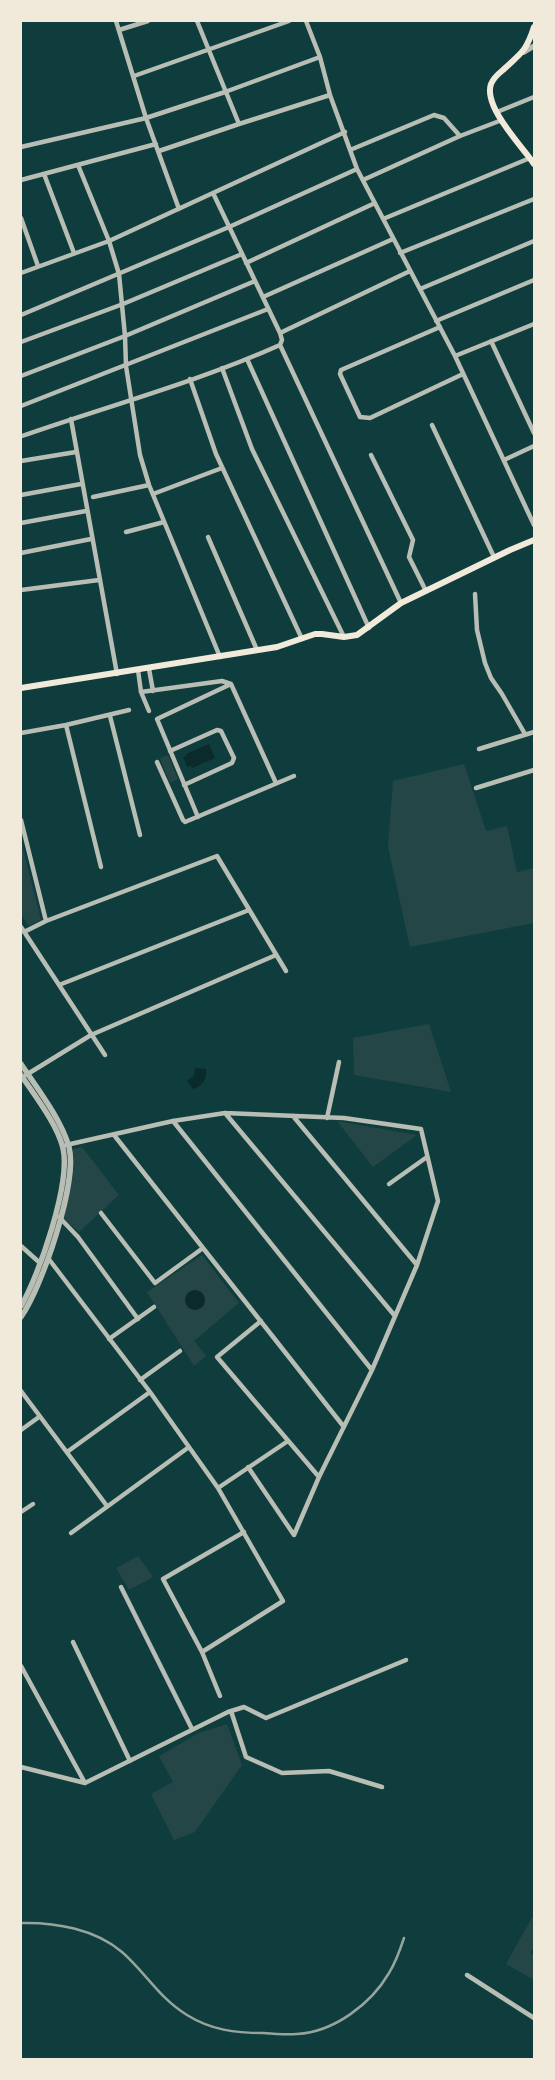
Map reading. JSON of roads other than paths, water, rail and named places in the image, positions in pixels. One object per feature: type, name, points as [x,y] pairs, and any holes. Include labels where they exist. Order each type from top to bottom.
[{"type":"main road","points":[[532,161],[496,112],[490,96],[491,84],[496,76],[524,52],[534,27]]},
{"type":"main road","points":[[21,688],[278,648],[322,634],[344,638],[357,635],[370,628],[401,603],[534,540]]},
{"type":"street","points":[[116,21],[146,118],[179,209]]},
{"type":"street","points":[[119,30],[148,21]]},
{"type":"street","points":[[197,21],[239,124]]},
{"type":"street","points":[[134,76],[288,21]]},
{"type":"street","points":[[306,21],[320,57],[330,95],[357,169],[455,356],[534,525]]},
{"type":"street","points":[[524,52],[534,46]]},
{"type":"street","points":[[21,147],[146,118],[225,92],[320,57]]},
{"type":"street","points":[[159,151],[330,95]]},
{"type":"street","points":[[496,112],[534,97]]},
{"type":"street","points":[[350,150],[434,115],[444,118],[460,136]]},
{"type":"street","points":[[363,180],[460,136],[502,120]]},
{"type":"street","points":[[21,273],[108,241],[345,132]]},
{"type":"street","points":[[21,180],[156,144]]},
{"type":"street","points":[[383,218],[532,161]]},
{"type":"street","points":[[78,165],[119,274],[126,336],[126,366],[140,455],[149,485],[220,658]]},
{"type":"street","points":[[21,315],[229,227],[357,169]]},
{"type":"street","points":[[44,174],[74,253]]},
{"type":"street","points":[[213,192],[280,333],[282,340],[280,345],[401,603]]},
{"type":"street","points":[[400,253],[534,199]]},
{"type":"street","points":[[246,263],[375,203]]},
{"type":"street","points":[[21,218],[38,266]]},
{"type":"street","points":[[263,297],[393,239]]},
{"type":"street","points":[[420,289],[534,241]]},
{"type":"street","points":[[21,342],[123,304],[242,254]]},
{"type":"street","points":[[280,333],[410,271]]},
{"type":"street","points":[[436,321],[534,280]]},
{"type":"street","points":[[21,376],[126,336],[255,281]]},
{"type":"street","points":[[21,406],[268,309]]},
{"type":"street","points":[[455,356],[534,324]]},
{"type":"street","points":[[440,327],[342,370],[340,374],[360,417],[370,418],[463,374]]},
{"type":"street","points":[[492,341],[534,433]]},
{"type":"street","points":[[22,436],[131,401],[280,345]]},
{"type":"street","points":[[247,359],[370,628]]},
{"type":"street","points":[[222,368],[252,449],[344,638]]},
{"type":"street","points":[[190,380],[222,468],[302,639]]},
{"type":"street","points":[[71,419],[81,484],[117,674]]},
{"type":"street","points":[[432,425],[494,558]]},
{"type":"street","points":[[504,460],[534,446]]},
{"type":"street","points":[[21,461],[76,452]]},
{"type":"street","points":[[371,455],[413,540],[409,557],[426,591]]},
{"type":"street","points":[[153,494],[222,468]]},
{"type":"street","points":[[21,495],[81,484]]},
{"type":"street","points":[[93,497],[149,485]]},
{"type":"street","points":[[21,523],[86,511]]},
{"type":"street","points":[[126,532],[164,522]]},
{"type":"street","points":[[208,537],[257,650]]},
{"type":"street","points":[[21,553],[91,539]]},
{"type":"street","points":[[21,590],[99,580]]},
{"type":"street","points":[[475,594],[477,630],[485,663],[491,678],[525,734]]},
{"type":"street","points":[[149,668],[153,691]]},
{"type":"street","points":[[138,670],[141,692],[149,711]]},
{"type":"street","points":[[141,692],[222,681],[231,684],[276,783]]},
{"type":"street","points":[[198,817],[157,719],[231,684]]},
{"type":"street","points":[[21,733],[110,716],[130,710]]},
{"type":"street","points":[[110,716],[140,835]]},
{"type":"street","points":[[66,725],[101,867]]},
{"type":"street","points":[[170,751],[217,730],[221,731],[234,758],[232,763],[184,784]]},
{"type":"street","points":[[479,749],[534,732]]},
{"type":"street","points":[[157,762],[185,822],[294,776]]},
{"type":"street","points":[[476,788],[534,770]]},
{"type":"street","points":[[21,820],[46,921]]},
{"type":"street","points":[[105,1055],[23,929],[216,856],[286,971]]},
{"type":"street","points":[[59,984],[249,910]]},
{"type":"street","points":[[24,1076],[91,1034],[276,955]]},
{"type":"street","points":[[326,1118],[339,1062]]},
{"type":"street","points":[[21,1064],[24,1076],[62,1130],[69,1178],[60,1219],[48,1258],[36,1291],[21,1317]]},
{"type":"street","points":[[65,1146],[173,1121],[225,1113],[344,1118],[421,1129],[438,1201],[417,1265],[372,1370],[319,1477],[294,1535],[248,1467]]},
{"type":"street","points":[[225,1113],[395,1316]]},
{"type":"street","points":[[293,1116],[417,1265]]},
{"type":"street","points":[[173,1121],[372,1370]]},
{"type":"street","points":[[114,1135],[344,1427]]},
{"type":"street","points":[[21,1306],[33,1284],[56,1211],[63,1178],[65,1146]]},
{"type":"street","points":[[389,1184],[427,1157]]},
{"type":"street","points":[[56,1211],[60,1219],[78,1236],[138,1318]]},
{"type":"street","points":[[102,1212],[155,1284],[203,1248]]},
{"type":"street","points":[[21,1246],[40,1264]]},
{"type":"street","points":[[44,1252],[150,1392],[218,1488],[283,1601],[202,1652]]},
{"type":"street","points":[[109,1339],[154,1306]]},
{"type":"street","points":[[260,1321],[217,1357],[319,1477]]},
{"type":"street","points":[[140,1380],[180,1351]]},
{"type":"street","points":[[21,1391],[107,1506]]},
{"type":"street","points":[[67,1452],[150,1392]]},
{"type":"street","points":[[21,1430],[40,1417]]},
{"type":"street","points":[[218,1488],[288,1441]]},
{"type":"street","points":[[70,1533],[189,1447]]},
{"type":"street","points":[[21,1512],[33,1504]]},
{"type":"street","points":[[220,1696],[202,1652],[163,1579],[244,1532]]},
{"type":"street","points":[[121,1587],[192,1729]]},
{"type":"street","points":[[73,1642],[130,1762]]},
{"type":"street","points":[[21,1767],[85,1783],[231,1711],[244,1707],[266,1718],[406,1660]]},
{"type":"street","points":[[21,1666],[85,1783]]},
{"type":"street","points":[[231,1711],[246,1757],[282,1772],[329,1770],[382,1788]]},
{"type":"street","points":[[467,1975],[534,2018]]},
{"type":"railway","points":[[21,1923],[74,1928],[111,1944],[122,1952],[177,2009],[205,2024],[233,2031],[280,2034],[297,2034],[324,2028],[338,2022],[362,2005],[389,1973],[404,1938]]}]
